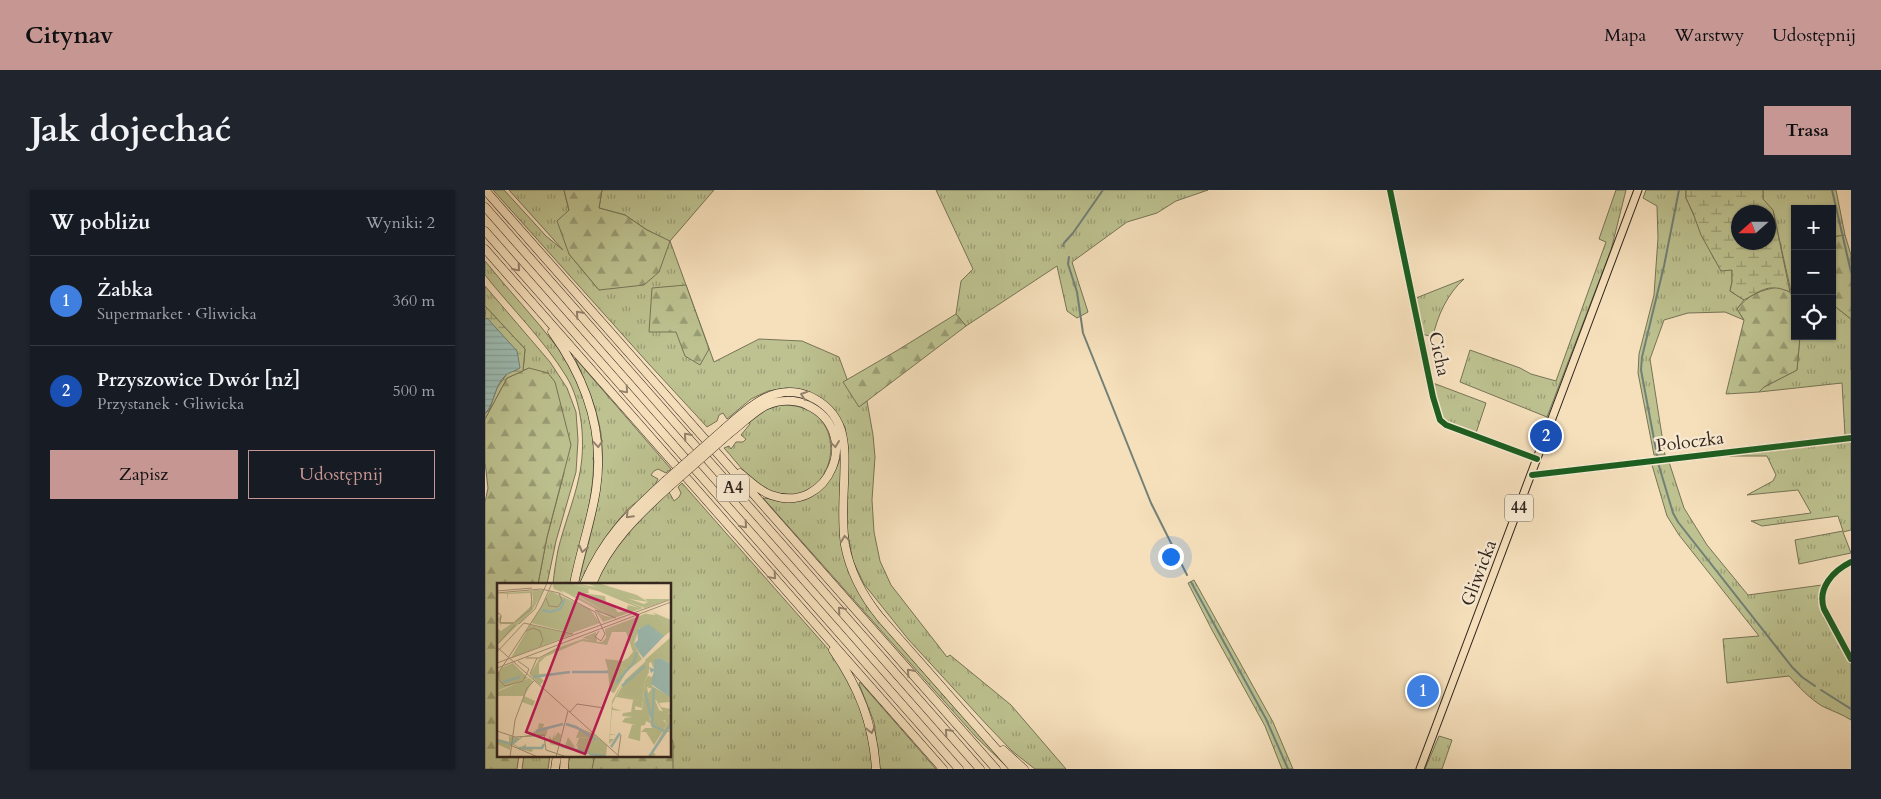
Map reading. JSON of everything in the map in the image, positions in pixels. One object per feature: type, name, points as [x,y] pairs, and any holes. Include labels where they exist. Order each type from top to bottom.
[{"type":"highway","points":[[485,190],[996,769]]},
{"type":"highway","name":"A4","points":[[485,207],[980,769]]},
{"type":"highway","name":"A4","points":[[485,231],[959,769]]},
{"type":"highway","points":[[485,249],[943,769]]},
{"type":"highway","points":[[535,306],[565,350],[580,377],[591,406],[597,434],[599,469],[596,490],[574,583]]},
{"type":"highway","points":[[584,583],[595,559],[612,534],[634,509],[667,484],[728,430],[756,402],[764,397],[782,392],[799,393],[808,396],[824,405],[832,413],[840,426],[845,444],[843,533],[855,577],[869,604],[1014,769]]},
{"type":"highway","points":[[717,453],[763,491],[771,495],[788,498],[805,495],[818,487],[827,478],[833,467],[836,448],[833,431],[823,416],[805,404],[791,401],[775,402],[728,430]]},
{"type":"highway","points":[[592,583],[599,568],[617,540],[667,484]]},
{"type":"highway","points":[[812,620],[843,664],[858,693],[870,726],[876,769]]},
{"type":"highway","points":[[981,730],[1024,769]]},
{"type":"highway","points":[[555,769],[557,756]]},
{"type":"highway","points":[[564,769],[565,756]]},
{"type":"main road","name":"Gliwicka","points":[[1617,246],[1633,190]]},
{"type":"main road","name":"Gliwicka","points":[[1420,769],[1638,190]]},
{"type":"street","name":"Cicha","points":[[1390,190],[1433,397],[1440,420],[1446,425],[1537,459]]},
{"type":"street","name":"Poloczka","points":[[1531,475],[1851,438]]},
{"type":"street","points":[[1851,562],[1841,567],[1833,575],[1822,592],[1821,600],[1851,658]]},
{"type":"green space","points":[[493,190],[504,190],[546,236],[563,250],[509,190],[564,190],[569,211],[569,254],[599,290],[670,242],[647,230],[625,215],[599,208],[602,190],[714,190],[670,241],[714,362],[759,339],[802,341],[839,357],[847,379],[844,382],[859,406],[867,401],[875,457],[872,500],[874,532],[880,561],[891,585],[947,657],[950,655],[1011,705],[1066,769],[1035,769],[1012,751],[908,639],[864,584],[853,561],[847,531],[848,450],[845,427],[834,409],[821,398],[803,390],[786,388],[768,391],[751,399],[727,419],[723,413],[719,415],[717,421],[707,427]]},
{"type":"green space","points":[[564,190],[602,190],[599,208],[625,215],[647,230],[670,241],[659,272],[644,285],[599,290],[569,254],[557,221],[569,210]]},
{"type":"green space","points":[[936,190],[1208,190],[1176,201],[1157,213],[1127,222],[1072,262],[1088,312],[1077,318],[1067,311],[1057,266],[966,326],[956,314],[961,281],[973,269]]},
{"type":"green space","points":[[1616,190],[1626,190],[1611,250],[1547,417],[1460,382],[1470,350],[1520,368],[1531,374],[1556,381],[1606,242],[1599,239]]},
{"type":"green space","points":[[1646,190],[1686,190],[1686,198],[1714,259],[1732,270],[1730,291],[1744,300],[1737,309],[1744,320],[1725,312],[1688,313],[1664,320],[1650,359],[1665,455],[1654,455],[1638,373],[1639,354],[1654,295],[1658,238],[1657,206],[1643,198]]},
{"type":"green space","points":[[1686,190],[1763,190],[1763,199],[1768,205],[1731,205],[1731,250],[1776,250],[1776,224],[1790,292],[1771,288],[1744,300],[1730,291],[1732,270],[1721,271],[1701,235],[1686,198]]},
{"type":"green space","points":[[1763,190],[1836,190],[1845,235],[1836,236],[1836,205],[1791,205],[1791,292],[1776,224],[1776,205],[1768,205],[1763,199]]},
{"type":"green space","points":[[1845,235],[1851,255],[1851,319],[1836,307],[1836,236]]},
{"type":"green space","points":[[485,261],[562,354],[573,372],[584,399],[590,423],[593,469],[587,514],[570,583],[553,583],[558,550],[577,486],[581,465],[581,425],[576,399],[566,376],[548,350],[485,275]]},
{"type":"green space","points":[[1464,279],[1444,305],[1433,337],[1422,334],[1416,298]]},
{"type":"green space","points":[[686,285],[709,349],[700,365],[685,356],[676,332],[649,332],[652,288]]},
{"type":"green space","points":[[485,286],[550,362],[567,388],[576,412],[578,440],[576,472],[556,541],[547,583],[538,583],[547,537],[564,473],[529,368],[523,371],[525,349],[485,306]]},
{"type":"green space","points":[[1778,287],[1791,294],[1791,340],[1800,340],[1797,370],[1764,387],[1759,392],[1726,394],[1744,320],[1737,309],[1755,294]]},
{"type":"green space","points":[[486,307],[525,349],[523,371],[507,378],[485,419],[485,414],[489,410],[497,388],[506,375],[487,318],[485,320]]},
{"type":"green space","points":[[1836,307],[1851,319],[1851,434],[1845,435],[1842,383],[1759,392],[1764,387],[1797,370],[1800,340],[1836,340]]},
{"type":"green space","points":[[956,314],[966,326],[859,407],[843,382]]},
{"type":"green space","points":[[575,358],[671,469],[666,473],[658,469],[654,471],[651,475],[658,479],[656,484],[628,509],[613,526],[595,554],[580,583],[578,583],[596,510],[602,472],[601,434],[597,414]]},
{"type":"green space","points":[[529,368],[548,373],[555,382],[571,445],[547,537],[538,583],[497,583],[497,756],[519,756],[517,769],[485,769],[485,502],[488,488],[485,462],[485,419],[507,378]]},
{"type":"green space","points":[[1433,383],[1486,403],[1476,433],[1443,422],[1438,412]]},
{"type":"green space","points":[[781,405],[806,409],[822,421],[830,438],[830,456],[824,474],[812,488],[794,495],[772,492],[765,489],[746,473],[724,448],[729,446],[731,449],[736,442],[743,442],[746,439],[741,435],[750,424],[749,421],[762,411]]},
{"type":"green space","points":[[1851,441],[1851,530],[1843,532],[1851,553],[1799,564],[1795,540],[1843,531],[1838,516],[1762,526],[1751,521],[1811,513],[1798,490],[1747,495],[1773,481],[1776,475],[1767,456],[1730,456]]},
{"type":"green space","points":[[840,458],[842,458],[841,529],[850,571],[943,693],[1005,765],[976,737],[763,498],[786,502],[805,499],[813,495],[827,483]]},
{"type":"green space","points":[[1669,462],[1684,508],[1707,545],[1748,595],[1822,585],[1818,599],[1824,618],[1851,665],[1851,720],[1817,703],[1789,676],[1727,683],[1723,639],[1759,636],[1679,535],[1667,516],[1652,465]]},
{"type":"green space","points":[[682,483],[836,658],[856,695],[869,738],[873,769],[568,769],[569,756],[671,756],[671,583],[596,583],[610,557],[628,534],[669,492],[674,501],[679,497],[681,493],[678,487]]},
{"type":"green space","points":[[1194,580],[1273,722],[1293,769],[1282,769],[1265,726],[1188,583]]},
{"type":"green space","points":[[860,682],[936,769],[880,769],[874,722],[859,684]]},
{"type":"green space","points":[[1439,736],[1452,740],[1442,769],[1425,769]]},
{"type":"green space","points":[[671,738],[673,742],[673,769],[592,769],[595,756],[671,756]]},
{"type":"green space","points":[[524,756],[550,756],[548,769],[522,769]]},
{"type":"water","points":[[487,318],[517,351],[520,368],[507,374],[502,379],[485,414],[485,320]]},
{"type":"waterway","points":[[1063,246],[1103,190]]},
{"type":"waterway","points":[[1657,455],[1641,370],[1642,357],[1664,266],[1679,190]]},
{"type":"waterway","points":[[1832,190],[1851,272]]},
{"type":"waterway","points":[[1069,257],[1068,264],[1077,292],[1083,333],[1151,503],[1187,575]]},
{"type":"waterway","points":[[1659,466],[1673,513],[1678,522],[1792,667],[1815,686]]},
{"type":"waterway","points":[[1191,582],[1266,719],[1288,769]]},
{"type":"waterway","points":[[1821,690],[1851,709]]},
{"type":"cycle path","points":[[1390,190],[1433,397],[1440,420],[1446,425],[1537,459]]},
{"type":"cycle path","points":[[1532,475],[1851,438]]},
{"type":"cycle path","points":[[1851,562],[1838,570],[1828,581],[1822,601],[1824,609],[1851,659]]},
{"type":"place","name":"Przyszowice Dwór [nż]","points":[[1546,436]]},
{"type":"place","name":"Żabka","points":[[1423,691]]}]
